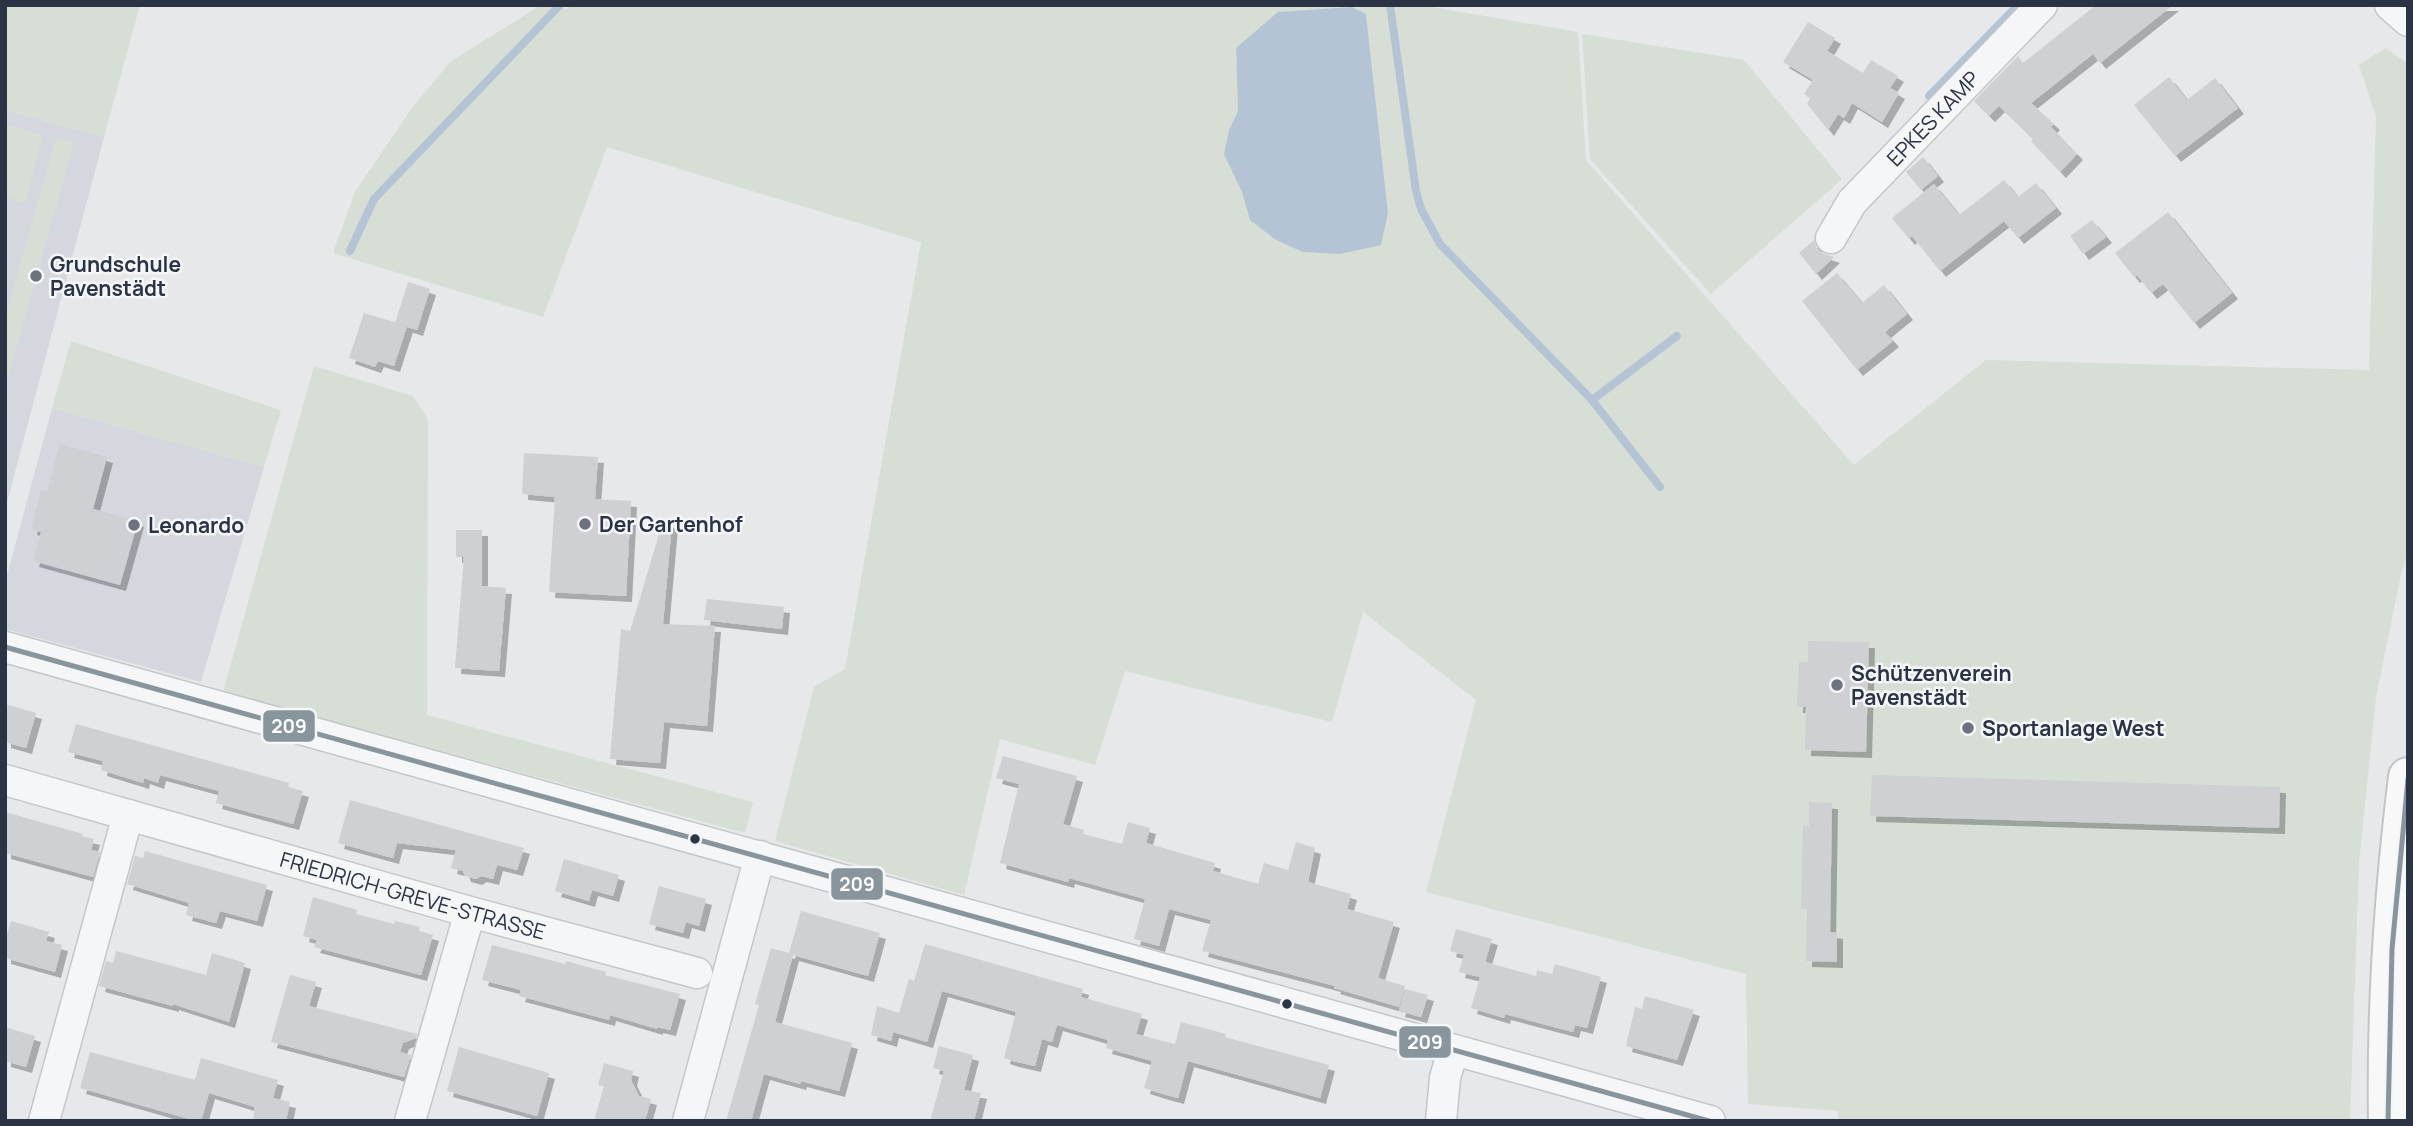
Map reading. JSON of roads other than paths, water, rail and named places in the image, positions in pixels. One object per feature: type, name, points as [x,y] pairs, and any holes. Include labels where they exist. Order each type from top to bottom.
[{"type":"main road","points":[[2388,1121],[2387,1076],[2393,933],[2408,777]]},
{"type":"street","name":"EPKES KAMP","points":[[1831,238],[1852,202],[2042,5]]},
{"type":"street","points":[[2390,5],[2408,21]]},
{"type":"street","points":[[5,647],[1710,1121]]},
{"type":"street","name":"FRIEDRICH-GREVE-STRASSE","points":[[5,780],[470,912],[697,973]]},
{"type":"street","points":[[44,1121],[128,815]]},
{"type":"street","points":[[688,1121],[760,856]]},
{"type":"street","points":[[410,1121],[470,912]]},
{"type":"street","points":[[1441,1121],[1445,1078],[1453,1051]]},
{"type":"water","points":[[1352,7],[1366,14],[1388,213],[1381,245],[1340,254],[1303,252],[1276,240],[1250,220],[1242,192],[1224,154],[1229,130],[1238,111],[1236,48],[1278,12]]},
{"type":"waterway","points":[[350,251],[374,199],[560,5]]},
{"type":"waterway","points":[[1390,5],[1416,191],[1421,209],[1440,244],[1592,400],[1660,487]]},
{"type":"waterway","points":[[1929,96],[2018,5]]},
{"type":"waterway","points":[[1592,400],[1677,336]]},
{"type":"place","name":"Grundschule Pavenstädt","points":[[36,276]]},
{"type":"place","name":"Der Gartenhof","points":[[585,524]]},
{"type":"place","name":"Leonardo","points":[[134,525]]},
{"type":"place","name":"Schützenverein Pavenstädt","points":[[1837,685]]},
{"type":"place","name":"Sportanlage West","points":[[1968,728]]}]
